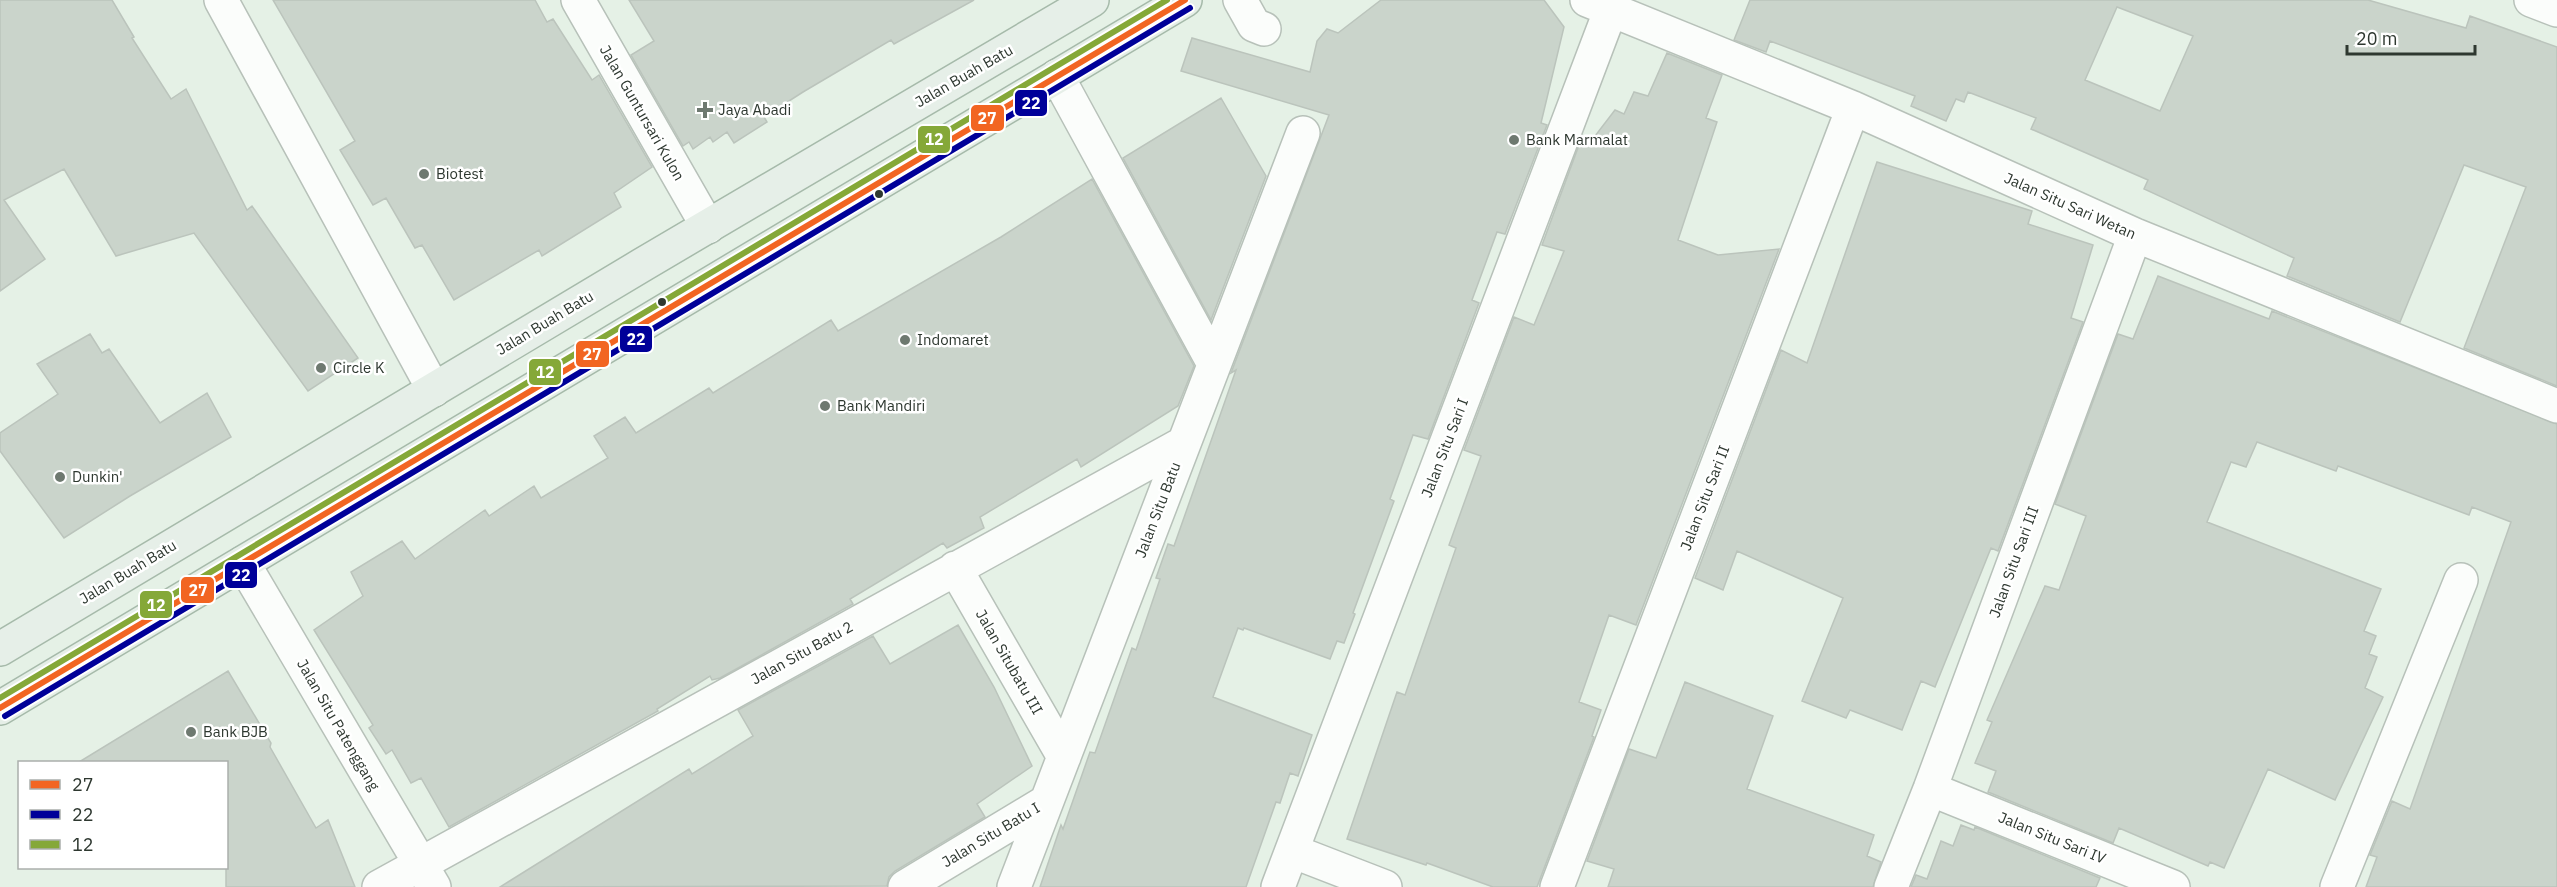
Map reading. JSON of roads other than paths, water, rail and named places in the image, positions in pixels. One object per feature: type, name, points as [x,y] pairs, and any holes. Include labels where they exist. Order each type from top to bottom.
[{"type":"main road","name":"Jalan Buah Batu","points":[[0,649],[1092,0]]},
{"type":"main road","points":[[0,708],[1185,0]]},
{"type":"street","points":[[221,0],[434,390]]},
{"type":"street","name":"Jalan Guntursari Kulon","points":[[578,0],[708,227]]},
{"type":"street","points":[[1240,0],[1254,25],[1264,29]]},
{"type":"street","points":[[2531,0],[2557,10]]},
{"type":"street","name":"Jalan Situ Sari Wetan","points":[[1599,5],[1853,108],[2135,235],[2557,406]]},
{"type":"street","name":"Jalan Situ Sari I","points":[[1278,887],[1599,5]]},
{"type":"street","points":[[1057,76],[1214,364]]},
{"type":"street","name":"Jalan Situ Sari II","points":[[1557,887],[1853,108]]},
{"type":"street","name":"Jalan Situ Batu","points":[[1014,887],[1303,133]]},
{"type":"street","name":"Jalan Situ Sari III","points":[[1891,887],[1930,789],[2135,235]]},
{"type":"street","name":"Jalan Situ Batu 2","points":[[379,887],[427,876],[955,568],[1184,443]]},
{"type":"street","name":"Jalan Situ Patenggang","points":[[243,562],[427,876]]},
{"type":"street","name":"Jalan Situbatu III","points":[[955,568],[1064,757]]},
{"type":"street","points":[[2337,887],[2461,580]]},
{"type":"street","name":"Jalan Situ Sari IV","points":[[1930,789],[2173,887]]},
{"type":"street","name":"Jalan Situ Batu I","points":[[905,887],[1046,802]]},
{"type":"street","points":[[1292,851],[1385,887]]},
{"type":"place","name":"Jaya Abadi","points":[[705,110]]},
{"type":"place","name":"Bank Marmalat","points":[[1514,140]]},
{"type":"place","name":"Biotest","points":[[424,174]]},
{"type":"place","name":"Indomaret","points":[[905,340]]},
{"type":"place","name":"Circle K","points":[[321,368]]},
{"type":"place","name":"Bank Mandiri","points":[[825,406]]},
{"type":"place","name":"Dunkin'","points":[[60,477]]},
{"type":"place","name":"Bank BJB","points":[[191,732]]}]
